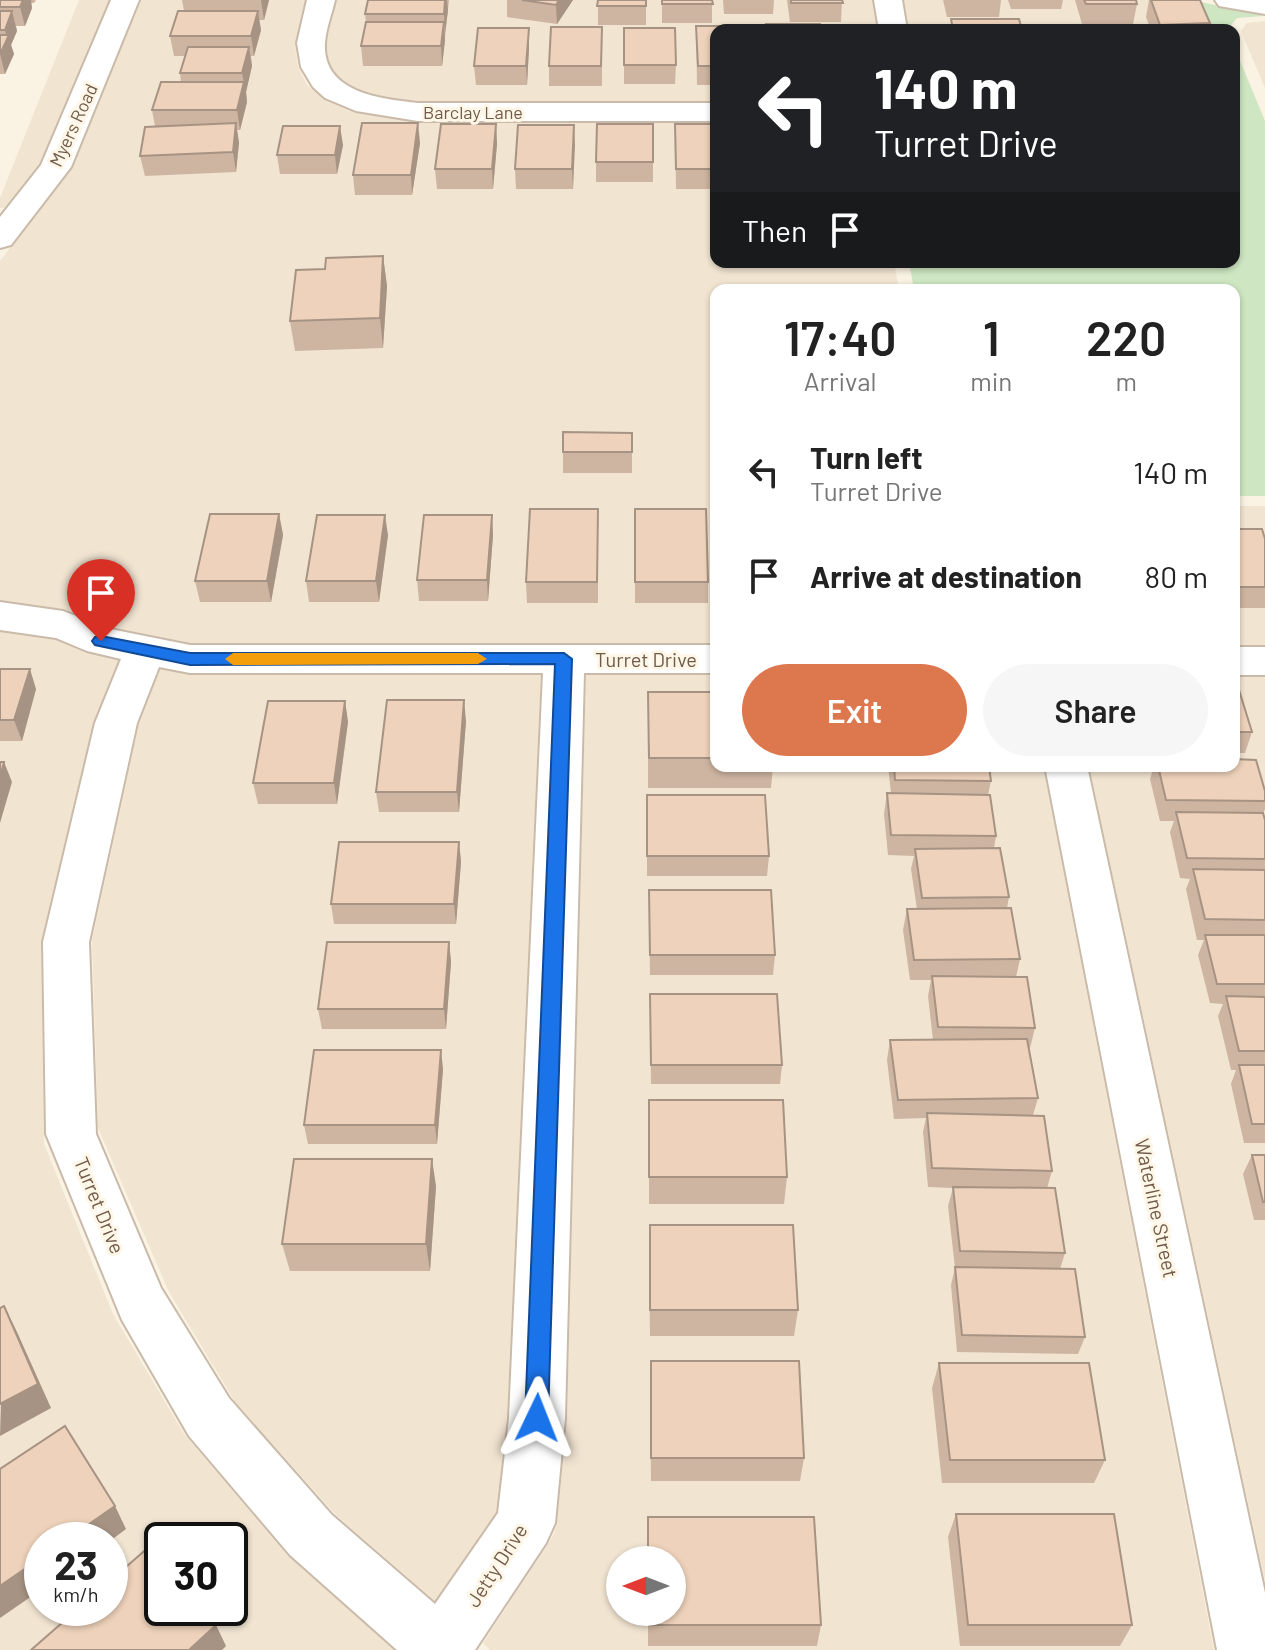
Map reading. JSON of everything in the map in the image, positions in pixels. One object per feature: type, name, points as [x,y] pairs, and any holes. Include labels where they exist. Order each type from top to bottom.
[{"type":"street","name":"Myers Road","points":[[0,238],[56,167],[125,0]]},
{"type":"street","name":"Barclay Lane","points":[[321,0],[311,46],[314,66],[322,83],[373,108],[418,112],[710,112]]},
{"type":"street","points":[[888,0],[892,24]]},
{"type":"street","points":[[1229,0],[1265,6]]},
{"type":"street","name":"Turret Drive","points":[[0,616],[63,625],[101,641],[190,659],[710,659]]},
{"type":"street","name":"Turret Drive","points":[[145,651],[116,723],[66,942],[71,1134],[141,1303],[209,1417],[311,1535],[442,1649]]},
{"type":"street","name":"Jetty Drive","points":[[442,1649],[526,1523],[537,1418],[564,659]]},
{"type":"street","points":[[1240,661],[1265,661]]},
{"type":"street","name":"Waterline Street","points":[[1067,772],[1247,1650]]},
{"type":"shaded area","points":[[79,0],[111,0],[40,166],[6,208],[0,208],[0,198]]},
{"type":"shaded area","points":[[141,0],[306,0],[295,46],[298,67],[307,85],[324,98],[362,114],[413,119],[710,119],[710,268],[895,268],[898,284],[710,284],[710,646],[196,646],[113,629],[71,612],[0,604],[0,261],[72,168]]},
{"type":"shaded area","points":[[336,0],[873,0],[877,24],[710,24],[710,105],[420,105],[367,97],[338,80],[329,64],[326,45]]},
{"type":"shaded area","points":[[903,0],[1184,0],[1156,24],[907,24]]},
{"type":"shaded area","points":[[1265,21],[1265,88],[1241,31],[1247,23]]},
{"type":"shaded area","points":[[1240,506],[1265,506],[1265,648],[1240,648]]},
{"type":"shaded area","points":[[0,630],[51,637],[86,652],[120,661],[93,724],[41,942],[44,1144],[113,1314],[184,1434],[287,1555],[395,1650],[0,1650]]},
{"type":"shaded area","points":[[160,669],[187,673],[541,672],[507,1417],[496,1514],[436,1602],[336,1515],[235,1402],[169,1292],[98,1128],[92,940],[139,724]]},
{"type":"shaded area","points":[[586,672],[710,673],[710,772],[1044,772],[1214,1650],[490,1650],[483,1643],[553,1536],[557,1524],[567,1419]]},
{"type":"shaded area","points":[[1240,675],[1265,675],[1265,1581],[1090,772],[1240,772]]},
{"type":"green space","points":[[1197,1],[1264,16],[1237,18],[1232,24],[1207,24]]},
{"type":"green space","points":[[1240,61],[1265,121],[1265,496],[1240,496],[1240,284],[913,284],[910,268],[1240,268]]},
{"type":"building","points":[[0,0],[23,0],[20,7],[0,7]]},
{"type":"building","points":[[368,0],[445,0],[444,14],[365,14]]},
{"type":"building","points":[[522,0],[559,0],[556,5]]},
{"type":"building","points":[[598,0],[646,0],[646,6],[597,6]]},
{"type":"building","points":[[662,0],[712,0],[713,4],[662,4]]},
{"type":"building","points":[[791,0],[842,0],[843,3],[791,3]]},
{"type":"building","points":[[1084,0],[1136,0],[1137,4],[1086,4]]},
{"type":"building","points":[[1151,0],[1200,0],[1210,23],[1185,24],[1160,24]]},
{"type":"building","points":[[0,11],[12,11],[5,30],[0,30]]},
{"type":"building","points":[[178,11],[258,11],[251,36],[170,36]]},
{"type":"building","points":[[951,19],[1019,19],[1020,24],[952,24]]},
{"type":"building","points":[[366,22],[444,22],[441,46],[361,46]]},
{"type":"building","points":[[696,26],[710,26],[710,66],[698,66]]},
{"type":"building","points":[[551,27],[602,27],[601,66],[549,66]]},
{"type":"building","points":[[478,28],[529,28],[526,66],[474,66]]},
{"type":"building","points":[[624,28],[675,28],[676,65],[624,65]]},
{"type":"building","points":[[0,35],[9,35],[0,54]]},
{"type":"building","points":[[188,47],[249,47],[242,73],[180,73]]},
{"type":"building","points":[[161,82],[244,82],[237,110],[152,110]]},
{"type":"building","points":[[236,123],[233,152],[140,156],[145,127]]},
{"type":"building","points":[[362,123],[418,123],[411,175],[353,175]]},
{"type":"building","points":[[441,124],[496,124],[492,169],[435,169]]},
{"type":"building","points":[[597,124],[653,124],[653,162],[596,162]]},
{"type":"building","points":[[675,124],[710,124],[710,169],[676,169]]},
{"type":"building","points":[[518,125],[574,125],[572,169],[515,169]]},
{"type":"building","points":[[283,126],[340,126],[335,155],[277,155]]},
{"type":"building","points":[[383,256],[380,318],[290,321],[296,270],[325,269],[326,258]]},
{"type":"building","points":[[563,432],[632,433],[632,452],[563,452]]},
{"type":"building","points":[[530,509],[598,509],[597,582],[526,582]]},
{"type":"building","points":[[635,509],[706,509],[708,582],[635,582]]},
{"type":"building","points":[[210,514],[279,514],[267,581],[195,581]]},
{"type":"building","points":[[317,515],[385,515],[376,581],[306,581]]},
{"type":"building","points":[[424,515],[492,515],[487,580],[417,580]]},
{"type":"building","points":[[1240,529],[1262,529],[1265,539],[1265,587],[1240,587]]},
{"type":"building","points":[[0,669],[30,669],[14,720],[0,720]]},
{"type":"building","points":[[648,692],[710,692],[710,758],[649,758]]},
{"type":"building","points":[[1240,693],[1252,732],[1240,732]]},
{"type":"building","points":[[387,700],[464,700],[457,792],[376,792]]},
{"type":"building","points":[[268,701],[345,701],[334,783],[253,783]]},
{"type":"building","points":[[1240,759],[1256,760],[1265,791],[1265,801],[1166,800],[1159,772],[1240,772]]},
{"type":"building","points":[[894,772],[990,772],[991,781],[895,780]]},
{"type":"building","points":[[887,793],[990,795],[996,836],[891,835]]},
{"type":"building","points":[[647,795],[765,795],[769,856],[647,856]]},
{"type":"building","points":[[1176,812],[1263,813],[1265,859],[1187,858]]},
{"type":"building","points":[[339,842],[459,842],[454,904],[331,904]]},
{"type":"building","points":[[1000,848],[1009,897],[922,898],[915,849]]},
{"type":"building","points":[[1193,869],[1265,870],[1265,920],[1205,919]]},
{"type":"building","points":[[649,890],[771,890],[775,955],[650,955]]},
{"type":"building","points":[[1011,908],[1020,959],[914,960],[907,909]]},
{"type":"building","points":[[1205,935],[1265,935],[1265,984],[1217,984]]},
{"type":"building","points":[[327,942],[449,942],[444,1009],[318,1009]]},
{"type":"building","points":[[932,976],[1027,977],[1035,1028],[938,1027]]},
{"type":"building","points":[[650,994],[777,994],[782,1065],[651,1065]]},
{"type":"building","points":[[1226,996],[1265,997],[1265,1051],[1239,1051]]},
{"type":"building","points":[[1027,1039],[1038,1098],[898,1100],[890,1040]]},
{"type":"building","points":[[314,1050],[441,1050],[435,1125],[304,1125]]},
{"type":"building","points":[[1239,1065],[1265,1065],[1265,1124],[1252,1124]]},
{"type":"building","points":[[649,1100],[783,1100],[787,1177],[649,1177]]},
{"type":"building","points":[[927,1113],[1044,1116],[1052,1171],[932,1168]]},
{"type":"building","points":[[1252,1155],[1265,1155],[1265,1202],[1263,1202]]},
{"type":"building","points":[[294,1159],[432,1159],[426,1244],[282,1244]]},
{"type":"building","points":[[953,1187],[1055,1188],[1065,1253],[960,1251]]},
{"type":"building","points":[[650,1225],[793,1225],[798,1310],[650,1310]]},
{"type":"building","points":[[955,1267],[1075,1269],[1085,1337],[962,1335]]},
{"type":"building","points":[[4,1306],[38,1384],[0,1404],[0,1308]]},
{"type":"building","points":[[651,1361],[799,1361],[804,1458],[651,1458]]},
{"type":"building","points":[[939,1363],[1089,1363],[1105,1460],[950,1460]]},
{"type":"building","points":[[65,1426],[115,1506],[92,1522],[24,1522],[24,1569],[0,1586],[0,1469]]},
{"type":"building","points":[[956,1514],[1114,1514],[1132,1625],[968,1625]]},
{"type":"building","points":[[648,1517],[814,1517],[821,1625],[686,1625],[686,1546],[648,1546]]},
{"type":"building","points":[[144,1551],[144,1626],[215,1626],[189,1650],[31,1650],[58,1626],[128,1626],[128,1565]]},
{"type":"slow traffic","points":[[233,659],[478,659]]},
{"type":"route","points":[[101,641],[190,659],[564,659],[537,1418]]}]
